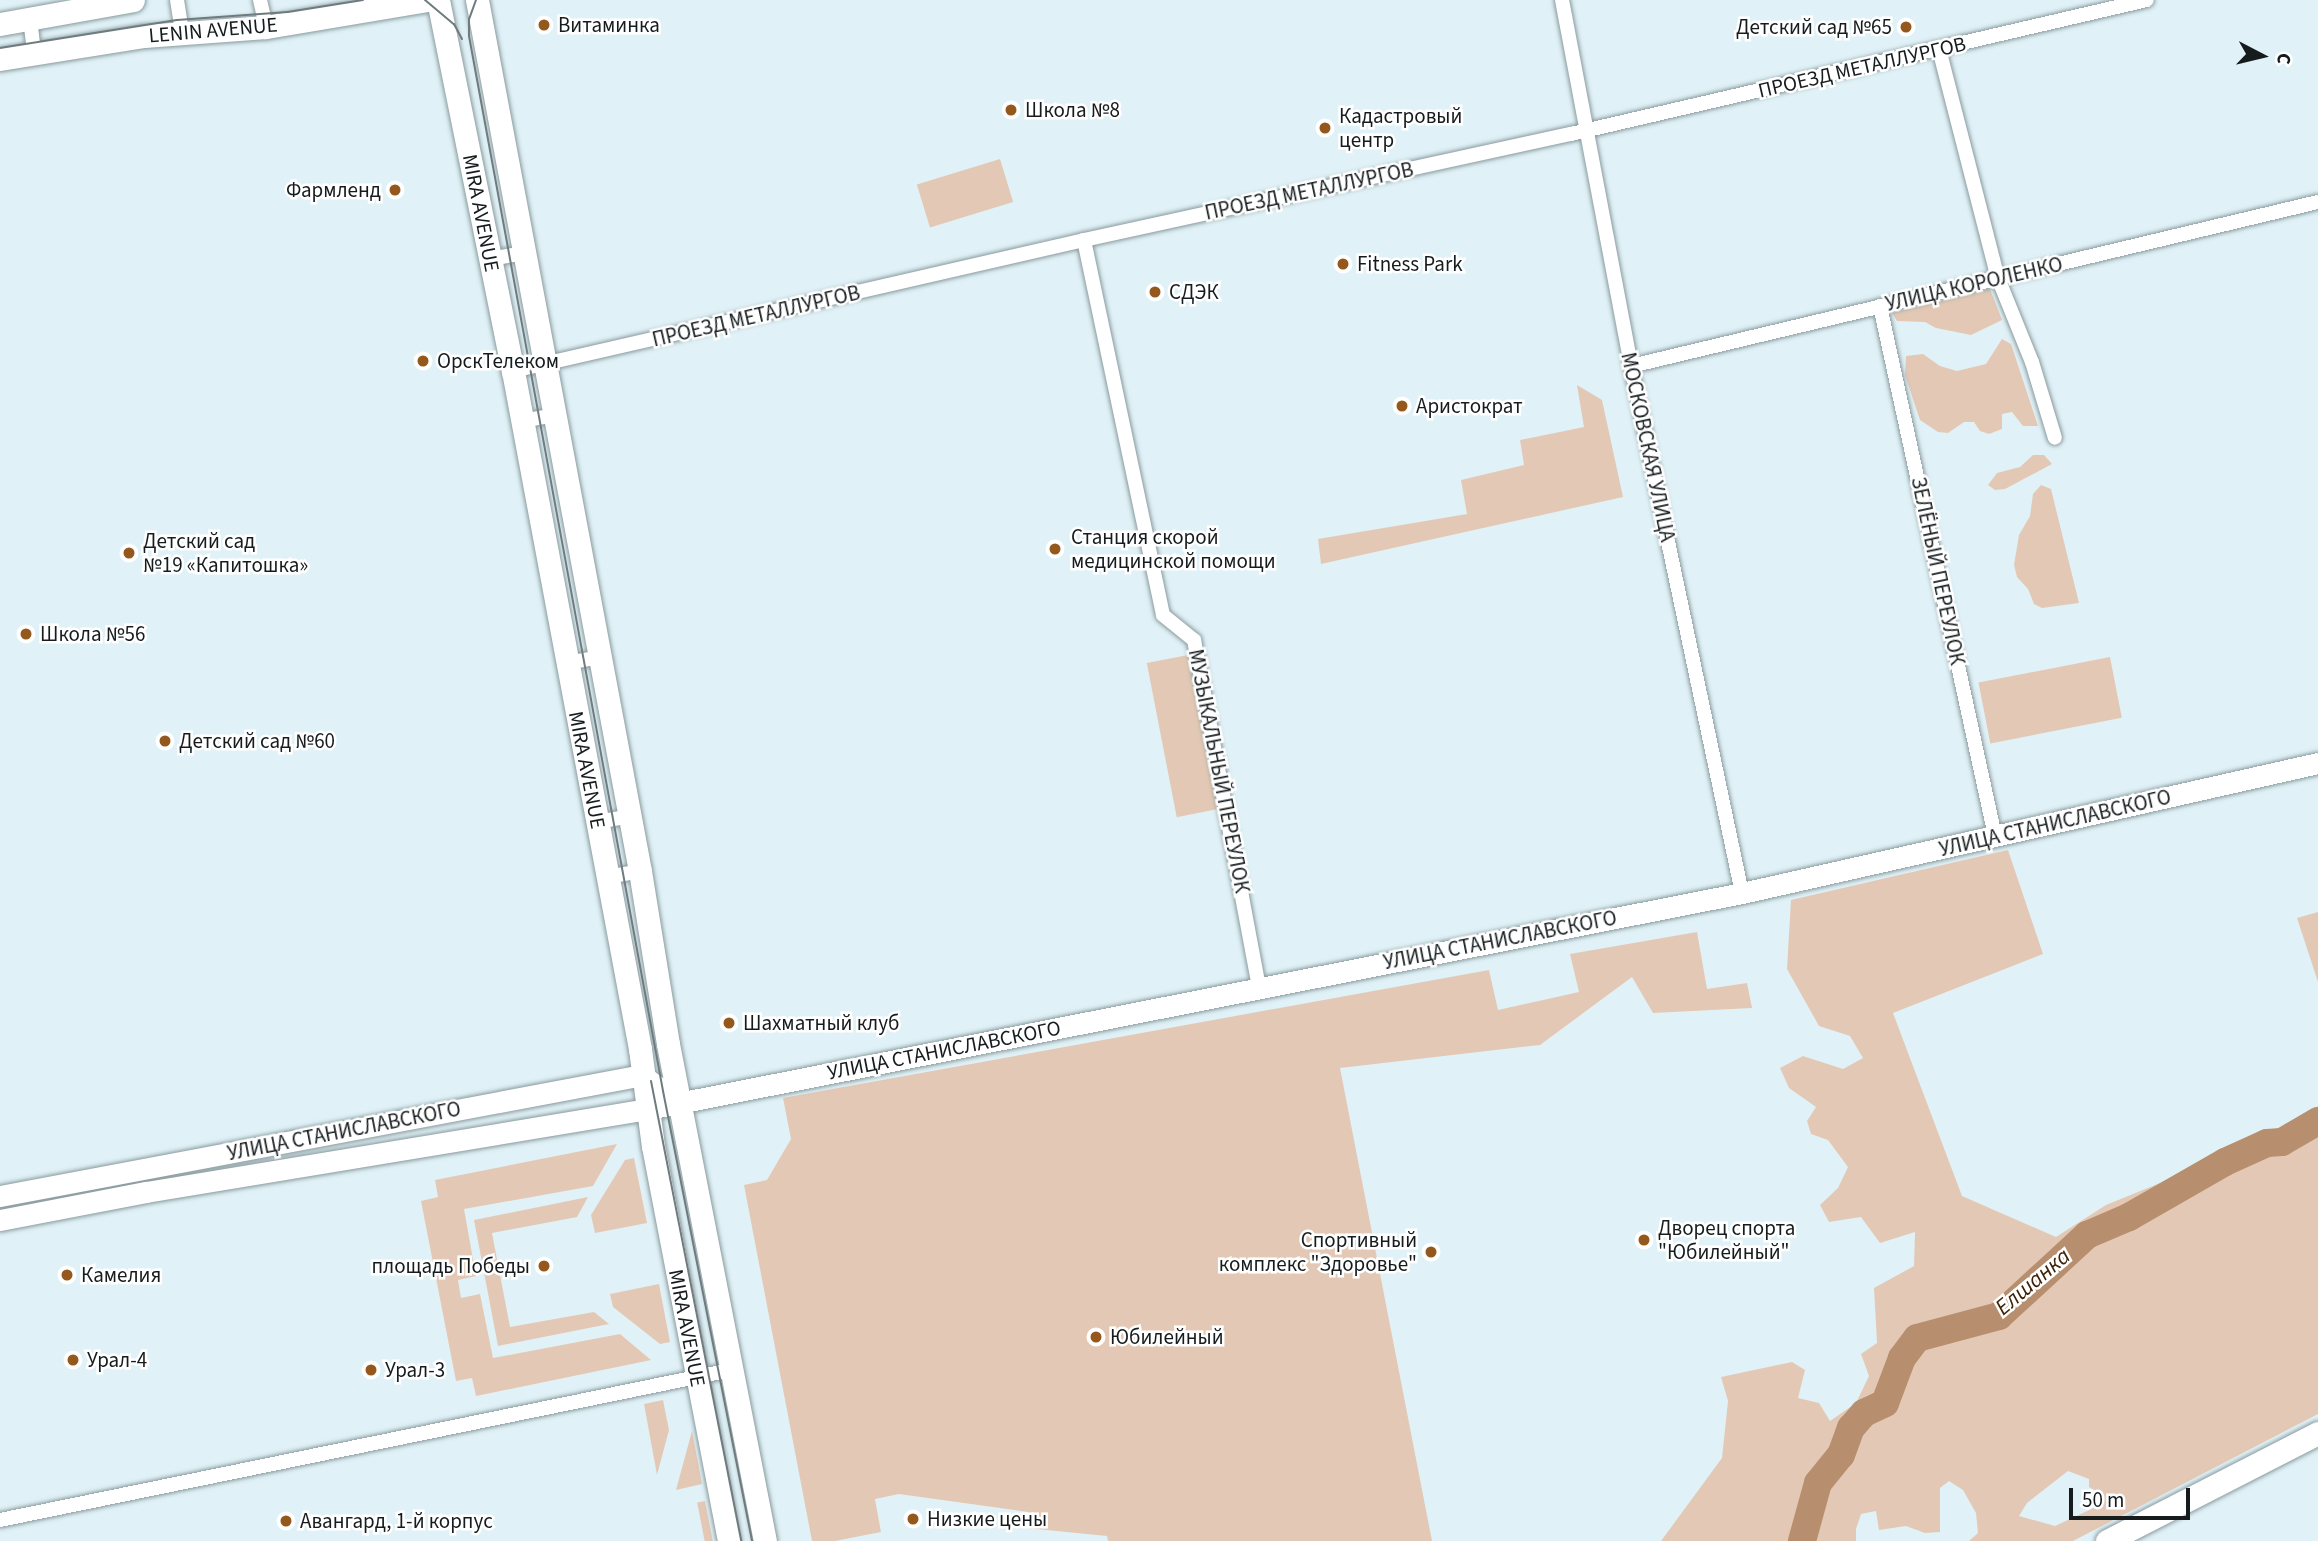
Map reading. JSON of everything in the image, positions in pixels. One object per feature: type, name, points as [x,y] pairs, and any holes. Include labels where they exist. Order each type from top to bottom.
[{"type":"main road","name":"LENIN AVENUE","points":[[0,24],[133,0]]},
{"type":"main road","name":"LENIN AVENUE","points":[[0,59],[182,32],[266,27],[427,0]]},
{"type":"main road","name":"MIRA AVENUE","points":[[438,0],[513,371],[640,1049],[642,1075],[696,1377],[729,1541]]},
{"type":"main road","name":"MIRA AVENUE","points":[[477,0],[601,657],[679,1103],[765,1541]]},
{"type":"main road","name":"УЛИЦА СТАНИСЛАВСКОГО","points":[[0,1220],[146,1192],[679,1103],[1742,893],[2318,763]]},
{"type":"main road","name":"УЛИЦА СТАНИСЛАВСКОГО","points":[[0,1196],[642,1075]]},
{"type":"main road","points":[[642,1075],[679,1103]]},
{"type":"main road","points":[[2107,1541],[2318,1433]]},
{"type":"street","points":[[177,0],[182,32]]},
{"type":"street","points":[[260,0],[266,27]]},
{"type":"street","name":"МОСКОВСКАЯ УЛИЦА","points":[[1562,0],[1631,366],[1742,893]]},
{"type":"street","name":"ПРОЕЗД МЕТАЛЛУРГОВ","points":[[513,371],[1084,240],[1586,131],[2147,0]]},
{"type":"street","points":[[30,19],[34,52]]},
{"type":"street","points":[[1939,49],[1998,278],[2032,362],[2054,439]]},
{"type":"street","name":"УЛИЦА КОРОЛЕНКО","points":[[1631,366],[2318,202]]},
{"type":"street","name":"МУЗЫКАЛЬНЫЙ ПЕРЕУЛОК","points":[[1084,240],[1163,615],[1194,640],[1259,988]]},
{"type":"street","points":[[490,259],[525,253]]},
{"type":"street","name":"ЗЕЛЁНЫЙ ПЕРЕУЛОК","points":[[1880,306],[1995,836]]},
{"type":"street","points":[[522,421],[556,415]]},
{"type":"street","points":[[567,663],[601,657]]},
{"type":"street","points":[[597,822],[629,816]]},
{"type":"street","points":[[607,877],[640,871]]},
{"type":"street","points":[[0,1520],[731,1370]]},
{"type":"shaded area","points":[[1000,159],[1013,202],[930,227],[917,184]]},
{"type":"shaded area","points":[[1990,289],[2002,320],[1971,335],[1936,328],[1925,322],[1897,321],[1892,313]]},
{"type":"shaded area","points":[[2002,339],[2011,344],[2038,426],[2023,426],[2012,412],[2002,414],[2002,429],[1989,434],[1980,431],[1974,422],[1964,422],[1948,433],[1938,432],[1920,420],[1905,375],[1906,356],[1923,354],[1940,366],[1957,371],[1986,364]]},
{"type":"shaded area","points":[[1577,385],[1602,400],[1623,497],[1321,564],[1318,539],[1467,514],[1461,480],[1524,465],[1520,440],[1584,427]]},
{"type":"shaded area","points":[[2033,455],[2044,455],[2052,464],[2005,489],[1995,490],[1988,485],[1997,473],[2020,467]]},
{"type":"shaded area","points":[[2041,485],[2051,489],[2079,603],[2042,608],[2034,604],[2028,589],[2017,577],[2014,565],[2019,535],[2030,516],[2033,494]]},
{"type":"shaded area","points":[[1188,655],[1218,809],[1177,817],[1147,663]]},
{"type":"shaded area","points":[[2110,657],[2122,718],[1990,743],[1978,683]]},
{"type":"shaded area","points":[[2008,850],[2043,954],[1893,1013],[1962,1196],[2056,1237],[2106,1205],[2258,1143],[2318,1112],[2318,1414],[2073,1541],[1969,1541],[1978,1533],[1976,1513],[1963,1490],[1949,1481],[1940,1488],[1940,1532],[1925,1533],[1906,1526],[1879,1530],[1876,1511],[1861,1514],[1856,1529],[1856,1541],[1661,1541],[1722,1458],[1728,1401],[1721,1377],[1792,1362],[1805,1370],[1798,1398],[1819,1403],[1830,1421],[1856,1403],[1869,1376],[1861,1354],[1877,1343],[1874,1288],[1914,1266],[1915,1232],[1880,1243],[1861,1217],[1829,1222],[1820,1205],[1838,1188],[1848,1167],[1828,1140],[1811,1134],[1807,1121],[1816,1107],[1789,1088],[1780,1068],[1803,1056],[1843,1069],[1863,1058],[1850,1036],[1819,1026],[1787,969],[1791,900]],"holes":[[[2068,1471],[2089,1479],[2089,1487],[2104,1496],[2100,1505],[2055,1526],[2019,1516],[2027,1503]]]},
{"type":"shaded area","points":[[2318,912],[2318,982],[2297,918]]},
{"type":"shaded area","name":"Юбилейный","points":[[1697,932],[1707,989],[1747,983],[1752,1008],[1653,1013],[1632,977],[1540,1045],[1340,1068],[1432,1541],[1108,1541],[1107,1536],[1026,1528],[1028,1512],[899,1494],[875,1499],[881,1532],[835,1541],[812,1541],[744,1185],[767,1180],[791,1139],[783,1098],[1489,970],[1498,1010],[1579,992],[1570,954]]},
{"type":"shaded area","points":[[617,1144],[593,1186],[464,1209],[476,1276],[458,1280],[461,1298],[480,1294],[493,1358],[620,1334],[651,1360],[476,1396],[472,1378],[456,1381],[421,1201],[438,1197],[435,1180]]},
{"type":"shaded area","points":[[634,1158],[647,1223],[595,1233],[591,1215],[625,1160]]},
{"type":"shaded area","points":[[588,1197],[577,1217],[492,1233],[510,1327],[594,1312],[609,1324],[498,1346],[474,1220]]},
{"type":"shaded area","points":[[659,1284],[670,1342],[660,1344],[613,1307],[610,1294]]},
{"type":"shaded area","points":[[663,1400],[669,1430],[657,1475],[644,1404]]},
{"type":"shaded area","points":[[692,1431],[702,1484],[676,1490]]},
{"type":"shaded area","points":[[705,1501],[713,1541],[705,1541],[697,1503]]},
{"type":"waterway","name":"Елшанка","points":[[1802,1541],[1818,1483],[1841,1455],[1851,1428],[1864,1413],[1885,1403],[1902,1358],[1917,1338],[1999,1316],[2087,1235],[2129,1217],[2225,1162],[2267,1143],[2282,1142],[2318,1121]]},
{"type":"tram line","points":[[0,48],[177,20],[288,12],[363,0]]},
{"type":"tram line","points":[[425,0],[454,24],[462,39]]},
{"type":"tram line","points":[[476,0],[469,19],[469,36],[663,1091],[752,1541]]},
{"type":"tram line","points":[[651,1081],[741,1541]]},
{"type":"place","name":"Витаминка","points":[[544,25]]},
{"type":"place","name":"Детский сад №65","points":[[1906,27]]},
{"type":"place","name":"Школа №8","points":[[1011,110]]},
{"type":"place","name":"Кадастровый центр","points":[[1325,128]]},
{"type":"place","name":"Фармленд","points":[[395,190]]},
{"type":"place","name":"Fitness Park","points":[[1343,264]]},
{"type":"place","name":"СДЭК","points":[[1155,292]]},
{"type":"place","name":"ОрскТелеком","points":[[423,361]]},
{"type":"place","name":"Аристократ","points":[[1402,406]]},
{"type":"place","name":"Станция скорой медицинской помощи","points":[[1055,549]]},
{"type":"place","name":"Детский сад №19 «Капитошка»","points":[[129,553]]},
{"type":"place","name":"Школа №56","points":[[26,634]]},
{"type":"place","name":"Детский сад №60","points":[[165,741]]},
{"type":"place","name":"Шахматный клуб","points":[[729,1023]]},
{"type":"place","name":"Дворец спорта \"Юбилейный\"","points":[[1644,1240]]},
{"type":"place","name":"Спортивный комплекс \"Здоровье\"","points":[[1431,1252]]},
{"type":"place","name":"площадь Победы","points":[[544,1266]]},
{"type":"place","name":"Камелия","points":[[67,1275]]},
{"type":"place","name":"Юбилейный","points":[[1096,1337]]},
{"type":"place","name":"Урал-4","points":[[73,1360]]},
{"type":"place","name":"Урал-3","points":[[371,1370]]},
{"type":"place","name":"Низкие цены","points":[[913,1519]]},
{"type":"place","name":"Авангард, 1-й корпус","points":[[286,1521]]}]
